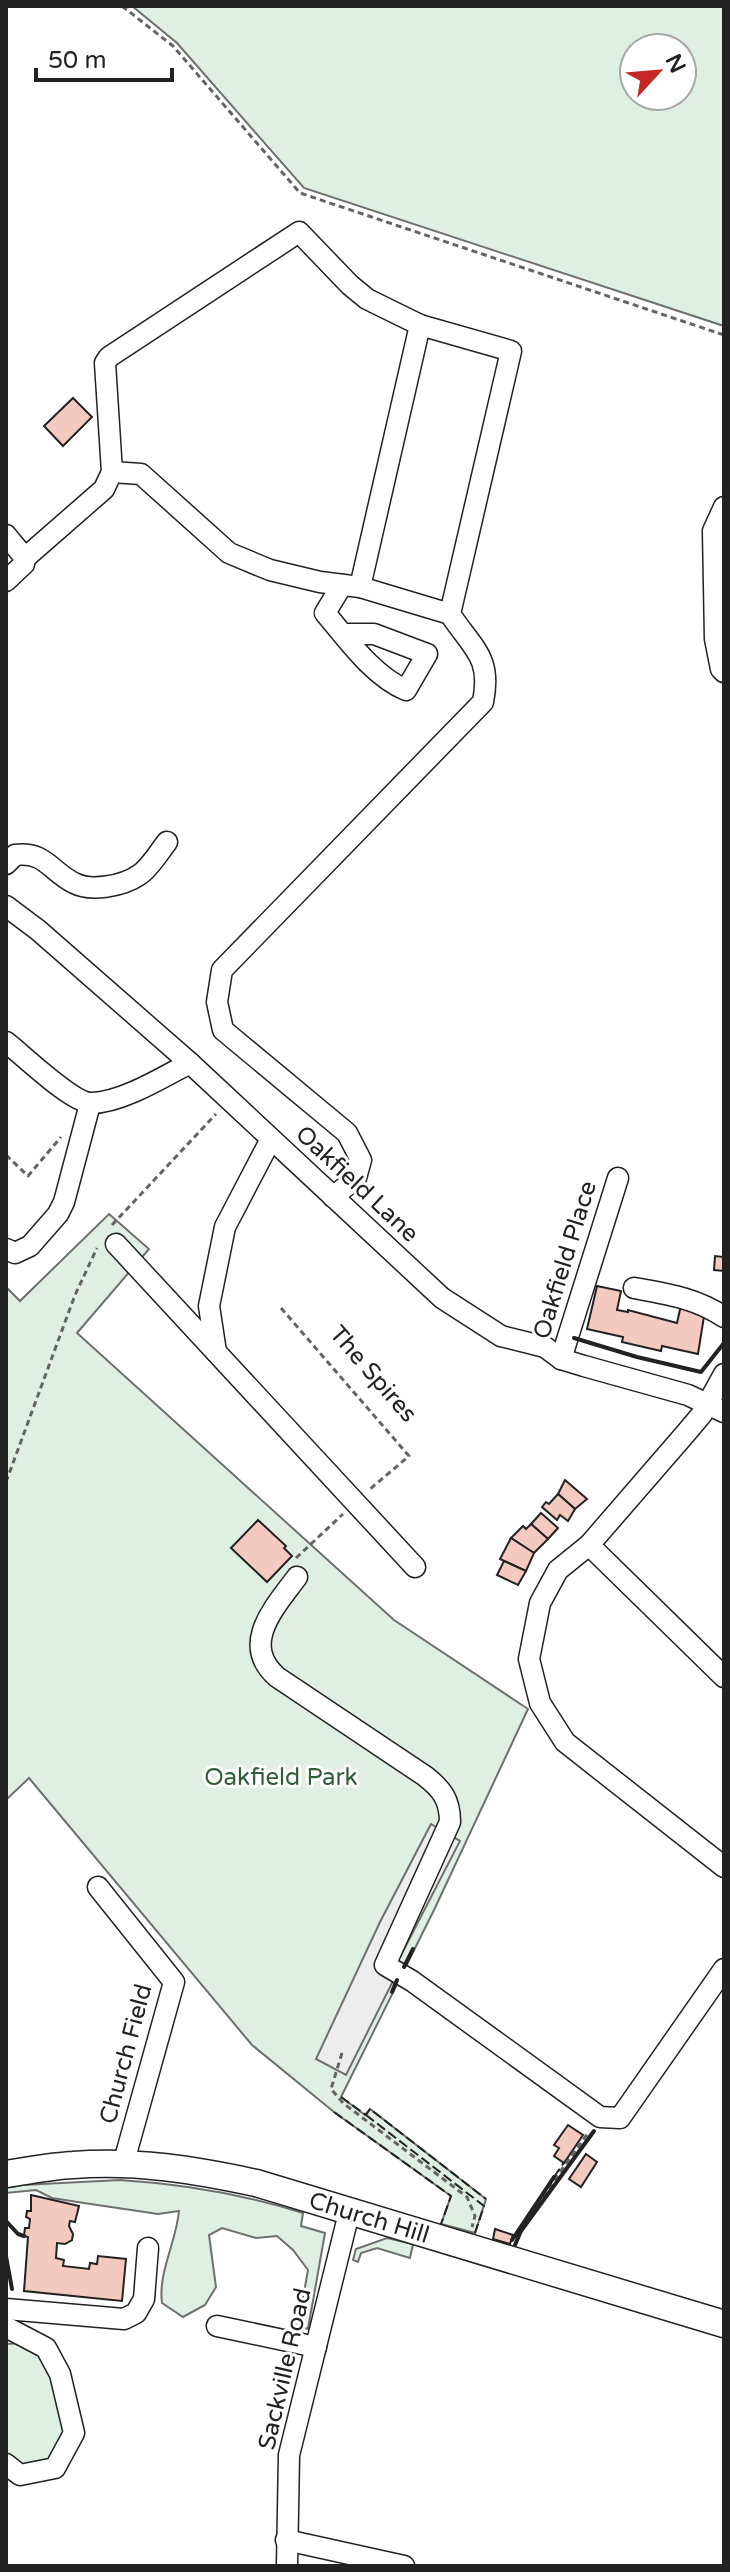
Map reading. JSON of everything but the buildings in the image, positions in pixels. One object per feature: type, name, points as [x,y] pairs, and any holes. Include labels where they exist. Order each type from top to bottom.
[{"type":"main road","name":"Church Hill","points":[[6,2174],[73,2165],[123,2165],[205,2172],[256,2183],[724,2324]]},
{"type":"street","points":[[6,581],[24,564],[25,558],[104,489],[112,472],[105,363],[109,357],[299,232],[329,265],[367,299],[420,325],[511,351],[450,614]]},
{"type":"street","points":[[343,634],[325,613],[351,586],[420,325]]},
{"type":"street","points":[[112,472],[141,474],[229,553],[270,570],[351,586],[450,614],[483,661],[487,680],[483,702],[222,970],[217,1002],[223,1030],[347,1133],[361,1160],[356,1178],[333,1197]]},
{"type":"street","points":[[724,507],[713,531],[715,639],[724,672]]},
{"type":"street","points":[[6,535],[25,558]]},
{"type":"street","points":[[6,864],[15,855],[29,853],[75,884],[100,889],[139,875],[167,842]]},
{"type":"street","name":"Oakfield Lane","points":[[6,906],[38,930],[190,1063],[442,1298],[501,1336],[545,1347],[561,1359],[715,1407]]},
{"type":"street","points":[[6,1042],[74,1097],[90,1104],[126,1094],[190,1063]]},
{"type":"street","points":[[6,1249],[15,1253],[27,1249],[58,1214],[71,1180],[90,1104]]},
{"type":"street","points":[[216,1352],[209,1306],[225,1227],[271,1139]]},
{"type":"street","name":"Oakfield Place","points":[[561,1359],[618,1178]]},
{"type":"street","points":[[106,1241],[216,1352],[415,1567]]},
{"type":"street","points":[[634,1288],[684,1297],[724,1317]]},
{"type":"street","points":[[724,1374],[715,1407],[692,1426],[589,1545],[558,1570],[540,1603],[529,1659],[540,1703],[565,1742],[724,1867]]},
{"type":"street","points":[[589,1545],[724,1677]]},
{"type":"street","points":[[292,1572],[260,1641],[259,1653],[265,1667],[425,1776],[440,1788],[450,1806],[450,1822],[385,1965],[412,1981],[600,2117],[620,2118],[724,1969]]},
{"type":"street","name":"Church Field","points":[[98,1887],[174,1982],[123,2165]]},
{"type":"street","name":"Sackville Road","points":[[287,2566],[289,2455],[349,2213]]},
{"type":"street","points":[[6,2309],[124,2319],[136,2313],[144,2299],[148,2248]]},
{"type":"street","points":[[217,2326],[316,2347]]},
{"type":"street","points":[[6,2327],[46,2348],[60,2374],[74,2433],[55,2468],[20,2475],[6,2464]]},
{"type":"street","points":[[286,2540],[404,2566]]},
{"type":"path","points":[[122,6],[173,46],[300,193],[724,335]]},
{"type":"path","points":[[6,1482],[75,1295],[106,1241],[230,1099]]},
{"type":"path","points":[[6,1155],[28,1176],[90,1104]]},
{"type":"path","name":"The Spires","points":[[281,1308],[409,1456],[355,1503]]},
{"type":"path","points":[[292,1572],[355,1503]]},
{"type":"path","points":[[342,2053],[331,2089],[343,2103],[467,2197],[475,2216],[466,2246]]},
{"type":"path","points":[[507,2258],[519,2229],[600,2117]]},
{"type":"green space","points":[[132,6],[724,6],[724,326],[304,188],[177,43]]},
{"type":"green space","name":"Oakfield Park","points":[[109,1214],[149,1249],[77,1333],[394,1620],[528,1709],[435,1908],[341,2097],[365,2115],[370,2109],[486,2199],[475,2233],[441,2224],[451,2196],[334,2112],[252,2045],[29,1778],[6,1800],[6,1287],[20,1301]]},
{"type":"green space","points":[[120,2180],[213,2191],[303,2213],[301,2226],[325,2233],[308,2329],[294,2325],[300,2315],[308,2270],[277,2236],[256,2238],[222,2228],[209,2235],[216,2287],[205,2305],[183,2317],[162,2303],[161,2291],[179,2211],[158,2214],[52,2198],[36,2190],[6,2193],[6,2188],[22,2185]]},
{"type":"green space","points":[[387,2238],[413,2244],[410,2258],[377,2248],[361,2253],[358,2262],[353,2260],[356,2249]]},
{"type":"green space","points":[[22,2343],[49,2362],[67,2437],[54,2458],[19,2465],[6,2454],[6,2344]]},
{"type":"shaded area","points":[[431,1824],[460,1841],[398,1961],[402,1963],[346,2075],[316,2059],[380,1922]]},
{"type":"fence","points":[[341,2097],[366,2115],[370,2109],[486,2199]]},
{"type":"fence","points":[[334,2112],[451,2196],[441,2224]]},
{"type":"fence","points":[[366,2115],[484,2206],[475,2233]]},
{"type":"fence","points":[[554,2177],[565,2161]]},
{"type":"wall","points":[[574,1338],[701,1372],[724,1343]]},
{"type":"wall","points":[[404,1967],[413,1949]]},
{"type":"wall","points":[[392,1992],[397,1980]]},
{"type":"wall","points":[[515,2245],[521,2231],[594,2131]]},
{"type":"wall","points":[[512,2240],[554,2177]]},
{"type":"wall","points":[[6,2221],[24,2236]]},
{"type":"wall","points":[[6,2256],[12,2289]]}]
